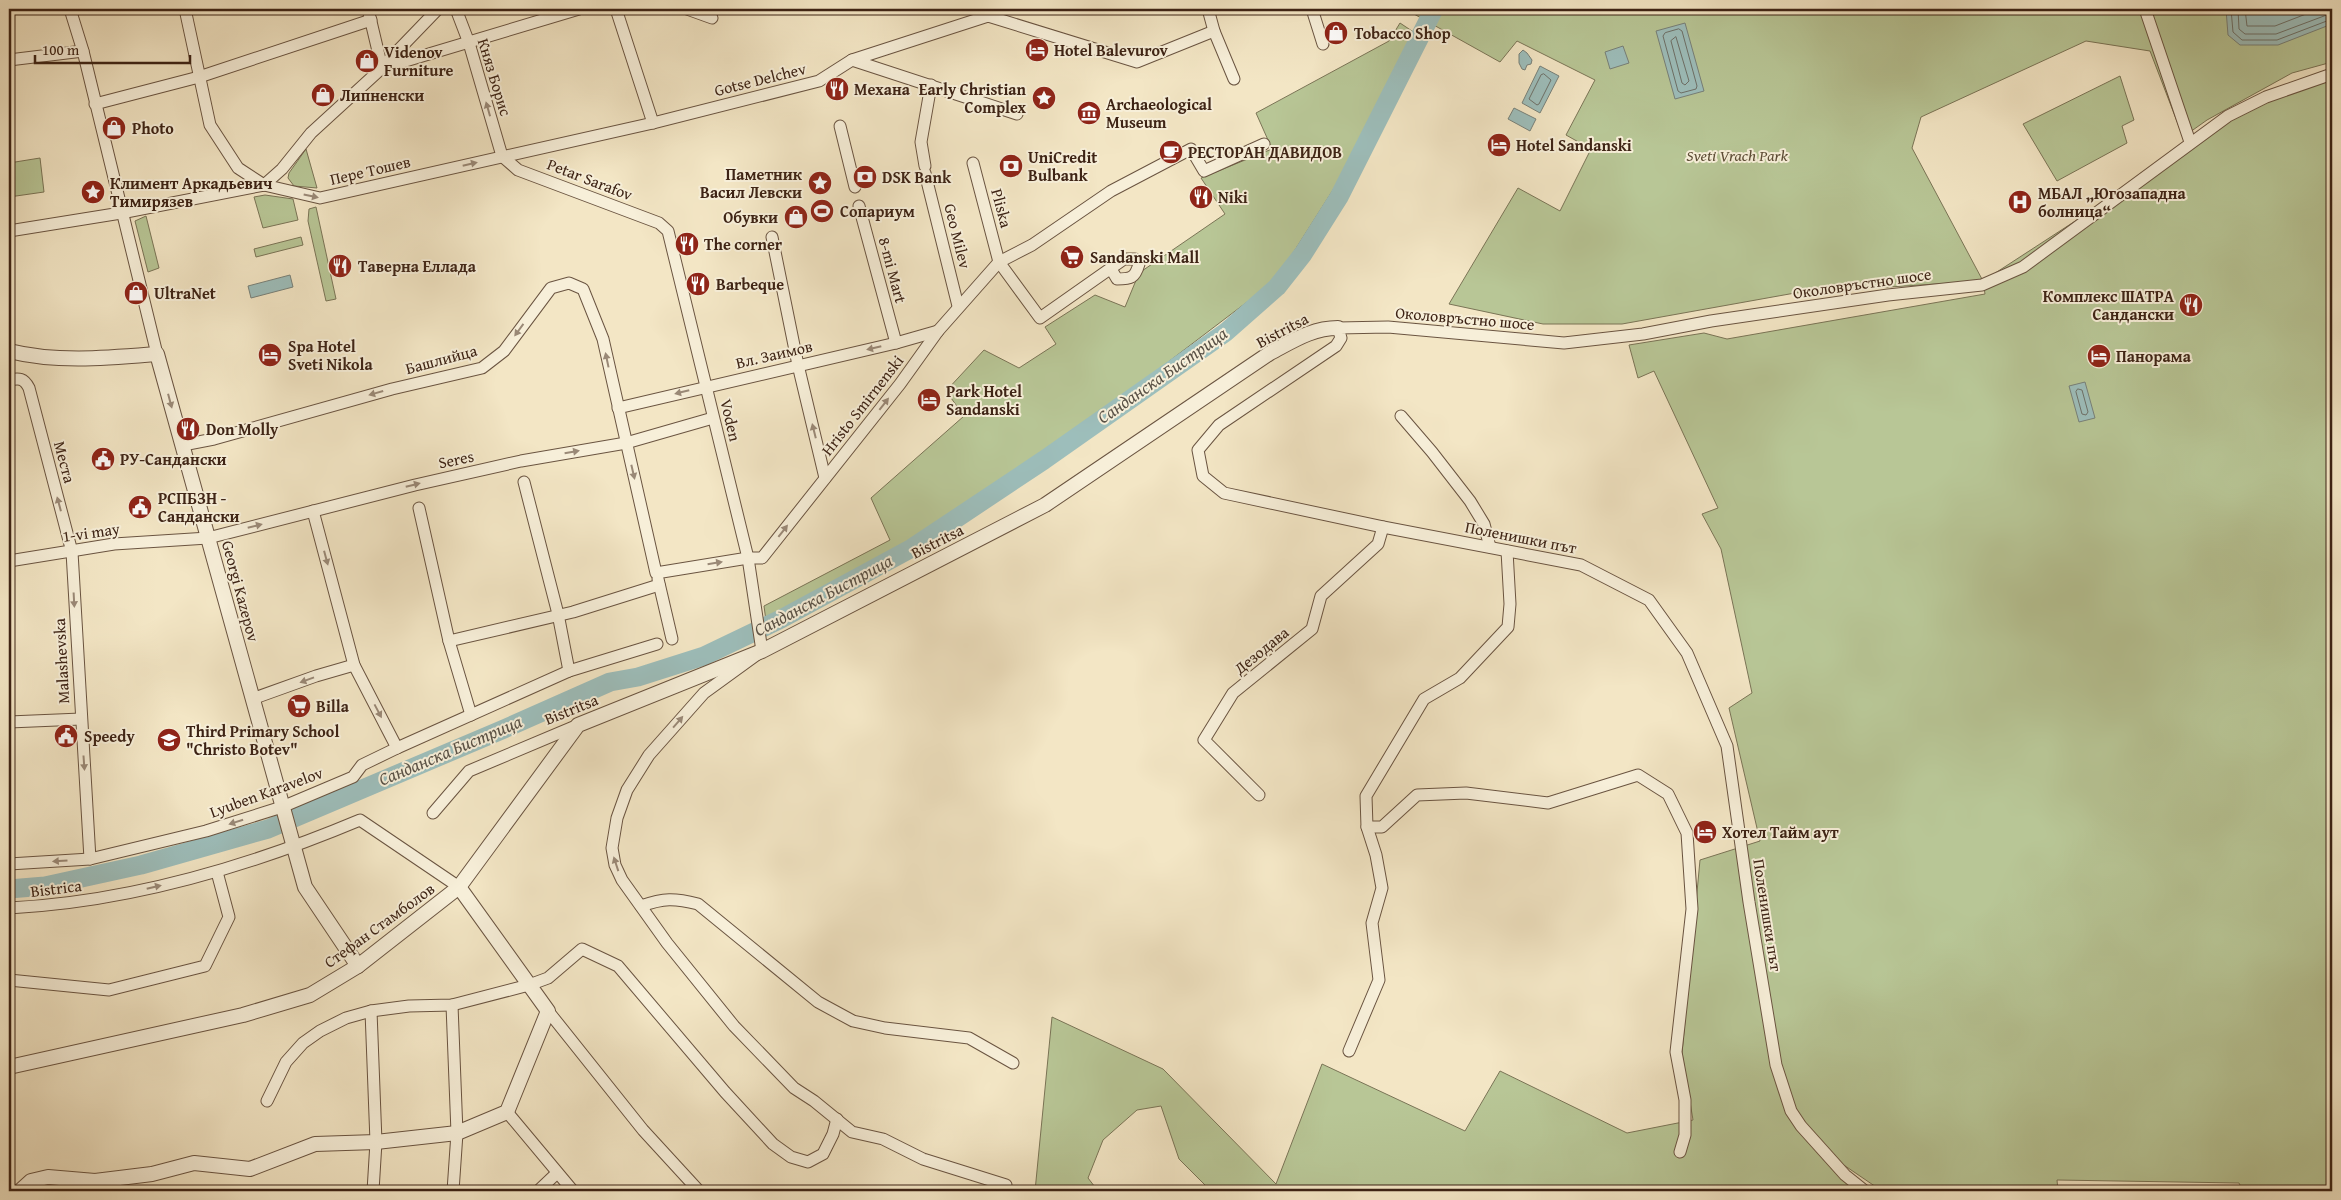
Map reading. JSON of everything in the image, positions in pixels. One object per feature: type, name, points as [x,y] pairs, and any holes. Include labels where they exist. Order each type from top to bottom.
[{"type":"street","name":"Georgi Kazepov","points":[[70,9],[83,51],[157,354],[292,844],[305,887],[358,966]]},
{"type":"street","points":[[185,9],[210,125],[238,168],[264,185],[282,169],[311,133],[382,68],[438,9]]},
{"type":"street","name":"Княз Борис","points":[[456,9],[469,43],[502,156]]},
{"type":"street","points":[[382,68],[579,9]]},
{"type":"street","points":[[616,9],[653,122]]},
{"type":"street","points":[[687,9],[712,18]]},
{"type":"street","points":[[1208,9],[1214,31],[1234,79]]},
{"type":"street","points":[[1312,9],[1323,44]]},
{"type":"street","points":[[2145,9],[2190,142]]},
{"type":"street","points":[[95,104],[200,77],[369,14],[382,68]]},
{"type":"street","name":"Gotse Delchev","points":[[502,156],[653,122],[819,81],[852,60],[988,16],[1137,62],[1214,31]]},
{"type":"street","points":[[9,60],[83,51]]},
{"type":"street","points":[[852,60],[1017,114]]},
{"type":"street","name":"Околовръстно шосе","points":[[1338,328],[1388,327],[1564,343],[1643,334],[1711,321],[1888,295],[1982,285],[2023,267],[2190,142],[2228,116],[2266,97],[2332,74]]},
{"type":"street","name":"Geo Milev","points":[[931,85],[921,142],[925,170],[958,306]]},
{"type":"street","points":[[840,126],[855,188]]},
{"type":"street","name":"Hristo Smirnenski","points":[[748,558],[762,558],[958,306],[999,262],[1032,245],[1111,191],[1191,149],[1204,171],[1264,144]]},
{"type":"street","name":"Пере Тошев","points":[[9,231],[122,213],[264,185],[320,198],[502,156]]},
{"type":"street","name":"Petar Sarafov","points":[[502,156],[518,170],[659,223],[668,231]]},
{"type":"street","name":"Pliska","points":[[973,163],[999,262]]},
{"type":"street","name":"8-mi Mart","points":[[858,206],[896,343]]},
{"type":"street","name":"Voden","points":[[668,231],[748,558],[761,646]]},
{"type":"street","points":[[772,237],[798,365],[825,478]]},
{"type":"street","points":[[999,262],[1040,318],[1111,269]]},
{"type":"street","name":"Башлийца","points":[[183,445],[214,439],[392,389],[482,368],[504,351],[551,288],[569,283],[584,289],[603,339],[672,639]]},
{"type":"street","name":"Bistritsa","points":[[433,813],[469,771],[761,646],[1045,505],[1270,353],[1306,333],[1324,328],[1338,328]]},
{"type":"street","name":"Поленишки път","points":[[1338,328],[1340,338],[1336,346],[1219,425],[1198,450],[1203,476],[1224,493],[1383,527],[1580,565],[1650,600],[1687,653],[1727,746],[1749,902],[1776,1065],[1791,1111],[1801,1126],[1845,1175],[1865,1191]]},
{"type":"street","name":"Вл. Заимов","points":[[618,408],[896,343],[938,331]]},
{"type":"street","points":[[9,351],[30,356],[95,359],[157,354]]},
{"type":"street","name":"Места","points":[[9,380],[19,378],[25,381],[29,388],[72,552]]},
{"type":"street","points":[[1401,416],[1470,501],[1484,524],[1490,547]]},
{"type":"street","name":"Seres","points":[[208,538],[415,485],[521,461],[626,443],[713,418]]},
{"type":"street","points":[[524,482],[558,614],[569,671]]},
{"type":"street","points":[[419,508],[449,641],[471,715]]},
{"type":"street","points":[[313,511],[354,665],[397,748]]},
{"type":"street","name":"Дезодава","points":[[1259,795],[1204,740],[1233,693],[1312,629],[1321,596],[1378,544],[1383,527]]},
{"type":"street","name":"1-vi may","points":[[9,561],[114,544],[208,538]]},
{"type":"street","points":[[1349,1051],[1379,980],[1372,922],[1382,888],[1376,855],[1367,827],[1366,796],[1424,699],[1460,678],[1508,627],[1510,604],[1507,550]]},
{"type":"street","name":"Malashevska","points":[[72,552],[90,859]]},
{"type":"street","points":[[656,573],[748,558]]},
{"type":"street","points":[[449,641],[573,612],[659,585]]},
{"type":"street","name":"Lyuben Karavelov","points":[[9,864],[90,859],[206,831],[282,807],[353,777],[362,765],[397,748],[569,671],[657,644]]},
{"type":"street","points":[[761,646],[704,693],[649,755],[627,790],[617,818],[612,848],[615,865],[667,943],[734,1026],[794,1088],[852,1132],[883,1139],[923,1159],[1006,1185]]},
{"type":"street","points":[[252,699],[316,676],[354,665]]},
{"type":"street","points":[[9,722],[81,719]]},
{"type":"street","name":"Стефан Стамболов","points":[[9,1067],[243,1015],[310,995],[358,966],[459,887],[578,725]]},
{"type":"street","points":[[1367,827],[1382,827],[1417,795],[1466,793],[1548,803],[1638,775],[1668,794],[1687,833],[1692,909],[1676,1052],[1686,1100],[1685,1135],[1680,1152]]},
{"type":"street","name":"Bistrica","points":[[9,908],[38,907],[106,898],[217,872],[360,820],[459,887]]},
{"type":"street","points":[[9,980],[109,990],[204,966],[229,916],[217,872]]},
{"type":"street","points":[[459,887],[548,1011],[643,1130],[699,1191]]},
{"type":"street","points":[[641,906],[661,899],[677,899],[698,904],[818,1002],[853,1021],[885,1028],[969,1038],[1013,1063]]},
{"type":"street","points":[[267,1101],[286,1062],[303,1043],[320,1031],[346,1018],[371,1011],[409,1006],[452,1005],[529,985],[548,978],[582,950],[618,966],[725,1092],[773,1144],[791,1157],[808,1162],[823,1154],[834,1134],[837,1119]]},
{"type":"street","points":[[452,1005],[457,1133],[453,1191]]},
{"type":"street","points":[[371,1011],[376,1142],[373,1191]]},
{"type":"street","points":[[20,1191],[31,1181],[48,1177],[95,1181],[152,1174],[194,1163],[250,1169],[315,1144],[376,1142],[457,1133],[507,1112],[548,1011]]},
{"type":"street","points":[[507,1112],[573,1191]]},
{"type":"street","points":[[538,1191],[557,1172]]},
{"type":"green space","name":"Sveti Vrach Park","points":[[1405,9],[2332,9],[2332,62],[2292,73],[2207,120],[2183,137],[2150,51],[2086,41],[1921,117],[1912,148],[1983,281],[1795,293],[1622,324],[1543,324],[1449,304],[1518,188],[1560,211],[1591,149],[1566,135],[1595,80],[1517,41],[1500,62]]},
{"type":"green space","points":[[1400,23],[1415,33],[1364,141],[1276,280],[1080,429],[897,551],[766,621],[764,606],[890,540],[871,498],[964,416],[946,391],[984,350],[1019,368],[1056,344],[1045,327],[1095,295],[1125,307],[1139,273],[1225,214],[1201,178],[1272,149],[1256,113],[1389,41]]},
{"type":"green space","points":[[2332,74],[2332,1191],[2243,1191],[2239,1183],[2057,1180],[2058,1191],[1882,1191],[1829,1155],[1872,1191],[1211,1191],[1179,1159],[1161,1106],[1137,1110],[1103,1140],[1088,1178],[1098,1191],[1035,1191],[1052,1017],[1163,1069],[1276,1184],[1322,1064],[1465,1131],[1500,1071],[1627,1133],[1693,1120],[1682,1053],[1700,860],[1760,841],[1729,708],[1752,693],[1721,549],[1702,514],[1718,508],[1654,371],[1638,378],[1629,345],[1704,333],[1727,339],[1985,294],[1983,281],[2266,97]]},
{"type":"green space","points":[[2120,76],[2134,120],[2122,126],[2127,143],[2057,181],[2023,124]]},
{"type":"green space","points":[[306,149],[317,188],[294,186],[288,178],[289,173]]},
{"type":"green space","points":[[40,158],[44,192],[9,197],[9,163]]},
{"type":"green space","points":[[265,195],[293,199],[298,220],[263,228],[254,197]]},
{"type":"green space","points":[[316,207],[336,299],[326,301],[308,221],[309,209]]},
{"type":"green space","points":[[146,216],[159,268],[148,272],[135,221]]},
{"type":"green space","points":[[301,237],[303,245],[256,257],[254,249]]},
{"type":"water","points":[[2226,9],[2332,9],[2332,24],[2278,45],[2240,45],[2228,35]]},
{"type":"water","points":[[1685,23],[1704,91],[1675,99],[1656,31]]},
{"type":"water","points":[[1623,46],[1629,63],[1610,69],[1605,52]]},
{"type":"water","points":[[1523,50],[1532,60],[1525,70],[1522,69],[1519,63],[1519,54]]},
{"type":"water","points":[[1540,66],[1559,76],[1540,113],[1522,103]]},
{"type":"water","points":[[1514,108],[1536,119],[1530,131],[1508,119]]},
{"type":"water","points":[[290,275],[293,287],[251,298],[248,286]]},
{"type":"water","points":[[2085,382],[2095,418],[2079,422],[2069,386]]},
{"type":"waterway","name":"Санданска Бистрица","points":[[9,889],[45,886],[141,865],[268,829],[610,682],[638,677],[704,656],[781,619],[912,548],[1044,460],[1226,332],[1277,287],[1303,254],[1339,197],[1434,9]]},
{"type":"place","name":"Tobacco Shop","points":[[1336,33]]},
{"type":"place","name":"Hotel Balevurov","points":[[1037,50]]},
{"type":"place","name":"Videnov Furniture","points":[[367,61]]},
{"type":"place","name":"Механа","points":[[837,89]]},
{"type":"place","name":"Липненски","points":[[323,95]]},
{"type":"place","name":"Early Christian Complex","points":[[1044,98]]},
{"type":"place","name":"Archaeological Museum","points":[[1089,113]]},
{"type":"place","name":"Photo","points":[[114,128]]},
{"type":"place","name":"Hotel Sandanski","points":[[1499,145]]},
{"type":"place","name":"РЕСТОРАН ДАВИДОВ","points":[[1171,152]]},
{"type":"place","name":"UniCredit Bulbank","points":[[1011,166]]},
{"type":"place","name":"DSK Bank","points":[[865,177]]},
{"type":"place","name":"Паметник Васил Левски","points":[[820,183]]},
{"type":"place","name":"Климент Аркадьевич Тимирязев","points":[[93,192]]},
{"type":"place","name":"Niki","points":[[1201,197]]},
{"type":"place","name":"МБАЛ „Югозападна болница“","points":[[2020,202]]},
{"type":"place","name":"Сопариум","points":[[822,211]]},
{"type":"place","name":"Обувки","points":[[796,217]]},
{"type":"place","name":"The corner","points":[[687,244]]},
{"type":"place","name":"Sandanski Mall","points":[[1072,257]]},
{"type":"place","name":"Таверна Еллада","points":[[340,266]]},
{"type":"place","name":"Barbeque","points":[[698,284]]},
{"type":"place","name":"UltraNet","points":[[136,293]]},
{"type":"place","name":"Комплекс ШАТРА Сандански","points":[[2191,305]]},
{"type":"place","name":"Spa Hotel Sveti Nikola","points":[[270,355]]},
{"type":"place","name":"Панорама","points":[[2099,356]]},
{"type":"place","name":"Park Hotel Sandanski","points":[[929,400]]},
{"type":"place","name":"Don Molly","points":[[188,429]]},
{"type":"place","name":"РУ-Сандански","points":[[103,459]]},
{"type":"place","name":"РСПБЗН - Сандански","points":[[140,507]]},
{"type":"place","name":"Billa","points":[[299,706]]},
{"type":"place","name":"Speedy","points":[[66,736]]},
{"type":"place","name":"Third Primary School \"Christo Botev\"","points":[[169,740]]},
{"type":"place","name":"Хотел Тайм аут","points":[[1705,832]]}]
